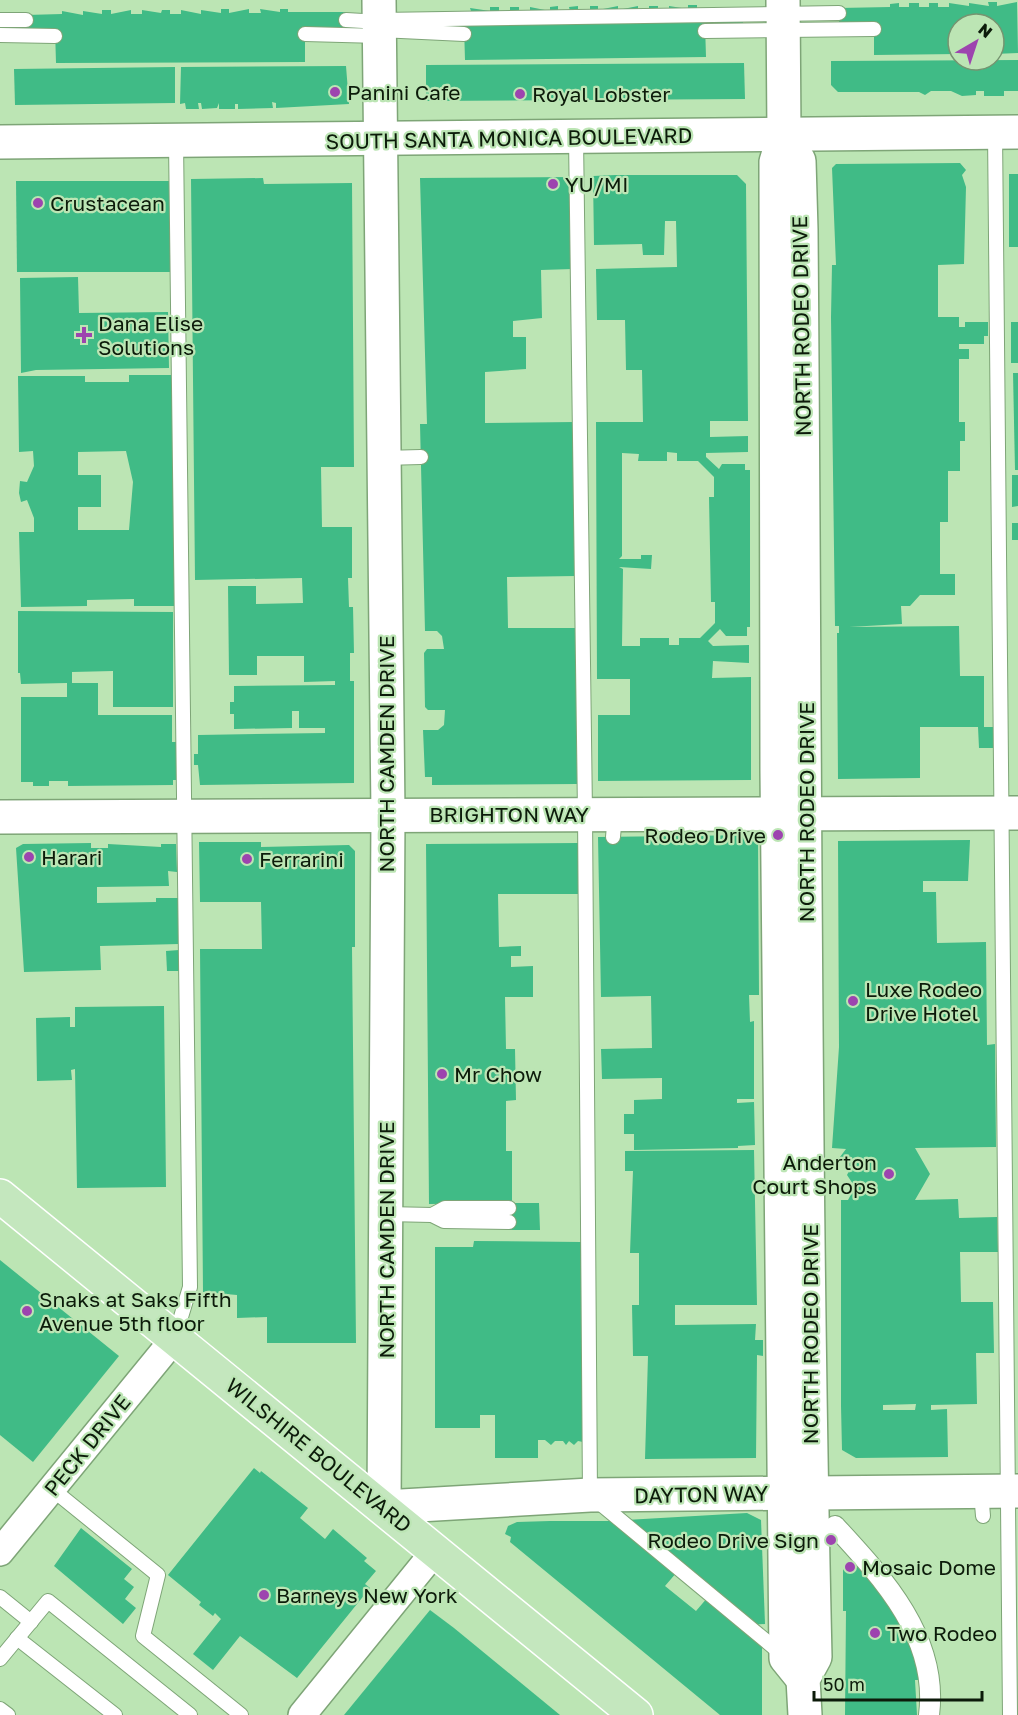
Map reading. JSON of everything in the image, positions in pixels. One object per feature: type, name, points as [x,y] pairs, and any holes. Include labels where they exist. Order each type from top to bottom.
[{"type":"main road","name":"WILSHIRE BOULEVARD","points":[[0,1197],[384,1507],[636,1715]]},
{"type":"street","name":"NORTH RODEO DRIVE","points":[[783,15],[784,135],[776,162],[791,813],[798,1493]]},
{"type":"street","name":"NORTH CAMDEN DRIVE","points":[[379,21],[388,814],[384,1507]]},
{"type":"street","name":"SOUTH SANTA MONICA BOULEVARD","points":[[0,142],[1006,131]]},
{"type":"street","name":"BRIGHTON WAY","points":[[0,817],[388,814],[604,821],[791,813],[1009,813]]},
{"type":"street","name":"PECK DRIVE","points":[[0,1552],[175,1338]]},
{"type":"street","name":"DAYTON WAY","points":[[384,1507],[590,1496],[798,1493],[997,1498]]},
{"type":"street","points":[[798,1493],[795,1669],[805,1715]]},
{"type":"street","points":[[835,1526],[883,1580],[913,1626],[928,1675],[929,1715]]},
{"type":"street","points":[[309,1713],[436,1550]]},
{"type":"lane","points":[[346,20],[839,14]]},
{"type":"lane","points":[[705,31],[783,15],[874,29]]},
{"type":"lane","points":[[0,20],[26,20]]},
{"type":"lane","points":[[305,34],[379,21],[464,34]]},
{"type":"lane","points":[[0,35],[55,36]]},
{"type":"lane","points":[[1006,131],[1012,1226],[997,1498],[1010,1715]]},
{"type":"lane","points":[[576,137],[604,821],[590,1496],[795,1669]]},
{"type":"lane","points":[[175,1338],[190,1287],[177,141]]},
{"type":"lane","points":[[383,458],[420,457]]},
{"type":"lane","points":[[432,1215],[445,1208],[509,1208]]},
{"type":"lane","points":[[386,1214],[432,1215],[444,1221],[509,1222]]},
{"type":"lane","points":[[52,1489],[158,1575],[143,1636],[241,1715]]},
{"type":"lane","points":[[0,1597],[31,1622]]},
{"type":"lane","points":[[0,1659],[48,1600],[190,1715]]},
{"type":"lane","points":[[17,1638],[114,1715]]},
{"type":"lane","points":[[0,1709],[8,1715]]},
{"type":"building","points":[[988,2],[997,2],[997,6],[1017,2],[1018,53],[1006,54],[1006,12],[946,12],[946,54],[874,55],[874,22],[839,23],[839,8],[890,7],[890,4],[899,3],[899,7],[909,7],[909,3],[919,3],[919,7],[929,7],[929,3],[938,3],[938,7],[949,7],[949,3],[989,6]]},
{"type":"building","points":[[688,5],[697,5],[697,9],[743,9],[743,24],[705,24],[706,57],[465,60],[464,26],[427,26],[427,12],[471,11],[470,8],[490,11],[490,7],[499,7],[499,11],[510,11],[510,7],[519,7],[519,11],[530,11],[530,7],[550,11],[550,7],[558,6],[558,11],[570,11],[569,7],[578,6],[578,10],[590,11],[590,6],[598,6],[598,10],[618,6],[618,10],[638,6],[638,10],[649,10],[649,6],[658,6],[658,9],[669,10],[669,6],[688,9]]},
{"type":"building","points":[[221,9],[229,9],[229,13],[249,9],[249,13],[261,13],[260,9],[280,12],[280,9],[288,9],[288,12],[346,12],[346,27],[305,27],[305,62],[56,63],[55,29],[26,30],[26,15],[62,14],[62,11],[83,15],[83,11],[102,14],[102,10],[111,10],[111,14],[131,10],[131,14],[142,14],[142,10],[161,13],[162,10],[170,10],[170,14],[181,14],[181,10],[201,14],[201,10],[221,13]]},
{"type":"building","points":[[946,60],[946,72],[1006,72],[1006,60],[1018,60],[1018,91],[1004,91],[1004,96],[984,96],[984,91],[976,91],[976,95],[962,96],[951,91],[931,91],[925,95],[919,92],[838,92],[831,85],[831,61]]},
{"type":"building","points":[[744,63],[745,99],[426,101],[426,65]]},
{"type":"building","points":[[346,66],[349,104],[276,108],[276,103],[272,102],[273,108],[238,109],[238,104],[235,104],[235,109],[219,109],[219,103],[217,108],[202,109],[201,103],[198,103],[199,109],[186,109],[185,103],[180,104],[181,67]]},
{"type":"building","points":[[175,67],[175,103],[15,105],[14,69]]},
{"type":"building","points":[[960,163],[966,170],[962,175],[966,187],[964,264],[938,265],[938,317],[959,317],[959,327],[965,327],[965,322],[988,322],[988,336],[984,336],[984,344],[959,344],[959,349],[969,349],[969,359],[959,359],[959,422],[965,422],[965,441],[960,441],[960,471],[948,471],[948,522],[940,522],[940,574],[955,574],[955,595],[920,595],[910,606],[901,606],[902,624],[849,627],[959,626],[960,676],[984,676],[984,727],[993,727],[994,748],[979,748],[978,727],[920,727],[920,778],[838,779],[837,633],[839,633],[839,626],[835,626],[831,317],[832,265],[836,265],[832,168],[836,164]]},
{"type":"building","points":[[1009,174],[1018,174],[1018,247],[1009,247]]},
{"type":"building","points":[[737,175],[746,184],[748,421],[710,421],[710,437],[748,436],[748,452],[706,453],[706,457],[719,469],[722,464],[745,464],[745,470],[750,470],[750,627],[747,627],[747,636],[726,636],[720,629],[708,641],[713,646],[749,645],[749,663],[713,661],[712,678],[751,677],[751,780],[598,781],[598,715],[630,715],[630,679],[597,679],[596,422],[643,422],[642,370],[626,370],[625,320],[597,320],[596,269],[677,267],[676,221],[665,221],[664,255],[643,255],[642,244],[594,245],[593,176]],"holes":[[[667,452],[677,453],[677,461],[698,461],[714,477],[714,497],[709,497],[711,602],[715,602],[715,623],[700,638],[679,638],[679,645],[669,645],[669,638],[640,638],[640,646],[622,646],[623,569],[619,567],[651,569],[652,555],[641,555],[641,559],[619,559],[622,556],[622,453],[639,454],[638,461],[667,461]]]},
{"type":"building","points":[[572,177],[573,269],[541,270],[542,318],[513,321],[513,337],[526,337],[526,369],[485,372],[485,423],[575,422],[576,576],[507,577],[508,628],[576,628],[577,784],[432,785],[432,777],[425,777],[423,730],[438,730],[444,725],[445,710],[428,710],[425,707],[424,653],[427,649],[444,649],[442,636],[437,631],[425,631],[420,424],[427,424],[420,178]]},
{"type":"building","points":[[263,178],[264,184],[352,183],[354,467],[321,467],[322,527],[352,527],[352,578],[348,578],[349,607],[353,607],[354,653],[350,653],[350,681],[354,681],[354,783],[200,785],[198,765],[194,765],[194,754],[198,754],[198,735],[325,733],[325,728],[299,728],[299,711],[292,711],[292,728],[234,729],[234,714],[230,714],[230,702],[234,702],[234,686],[335,685],[335,681],[304,682],[304,656],[257,656],[257,675],[229,675],[228,586],[256,586],[256,604],[303,603],[302,578],[195,580],[191,179]]},
{"type":"building","points":[[16,181],[173,181],[173,272],[17,272]]},
{"type":"building","points":[[78,277],[79,313],[168,312],[169,368],[36,370],[21,373],[20,278]]},
{"type":"building","points":[[1011,322],[1018,322],[1018,363],[1011,363]]},
{"type":"building","points":[[1013,373],[1018,373],[1018,470],[1015,470]]},
{"type":"building","points":[[129,375],[173,375],[175,606],[134,606],[134,599],[87,600],[87,606],[21,607],[19,532],[34,532],[34,518],[27,500],[21,502],[20,481],[27,482],[34,466],[33,451],[19,452],[18,376],[85,376],[85,382],[129,382]],"holes":[[[126,451],[133,482],[129,530],[78,530],[78,507],[101,507],[101,475],[78,475],[78,452]]]},
{"type":"building","points":[[1012,475],[1018,475],[1018,506],[1012,507]]},
{"type":"building","points":[[1012,523],[1018,523],[1018,540],[1012,540]]},
{"type":"building","points":[[18,611],[173,612],[173,707],[113,707],[113,671],[72,672],[72,683],[98,683],[98,715],[172,715],[172,742],[177,742],[177,780],[173,780],[173,785],[68,786],[68,781],[49,781],[49,786],[33,786],[33,782],[21,782],[21,697],[67,697],[67,683],[21,684],[20,673],[18,673]]},
{"type":"building","points":[[758,835],[759,995],[749,995],[750,1022],[754,1021],[754,1099],[737,1099],[737,1103],[754,1102],[755,1145],[738,1146],[738,1148],[634,1150],[634,1134],[624,1134],[624,1114],[634,1114],[634,1100],[662,1099],[662,1078],[602,1079],[601,1049],[652,1048],[651,996],[601,997],[598,837]]},
{"type":"building","points":[[970,840],[968,881],[923,881],[923,892],[936,892],[937,943],[986,942],[987,1045],[995,1044],[996,1147],[915,1148],[930,1174],[915,1200],[958,1199],[959,1218],[997,1217],[998,1252],[960,1252],[961,1302],[993,1302],[994,1353],[976,1353],[977,1404],[931,1405],[931,1410],[947,1409],[948,1457],[856,1458],[842,1450],[841,1200],[848,1200],[855,1187],[847,1175],[850,1169],[840,1157],[846,1149],[832,1148],[839,1047],[838,841]],"holes":[[[916,1404],[915,1410],[883,1410],[883,1405]]]},
{"type":"building","points":[[199,842],[261,842],[261,847],[349,845],[355,851],[355,947],[352,947],[356,1343],[267,1343],[267,1317],[237,1318],[237,1295],[203,1292],[200,949],[262,949],[261,902],[200,902]]},
{"type":"building","points":[[91,843],[91,848],[108,848],[108,844],[161,847],[161,844],[176,844],[177,872],[168,871],[169,886],[97,887],[97,903],[156,902],[156,898],[178,898],[179,944],[100,946],[101,970],[24,972],[16,848],[23,844]]},
{"type":"building","points":[[579,843],[579,894],[498,894],[499,947],[521,946],[521,956],[511,956],[511,967],[533,966],[533,997],[505,997],[506,1049],[515,1049],[516,1100],[506,1101],[506,1151],[512,1151],[512,1203],[539,1203],[540,1230],[509,1230],[509,1203],[429,1204],[426,844]]},
{"type":"building","points":[[179,950],[179,971],[167,971],[166,951]]},
{"type":"building","points":[[164,1006],[166,1187],[77,1188],[75,1069],[71,1070],[72,1080],[37,1081],[36,1018],[70,1017],[70,1027],[75,1027],[75,1007]]},
{"type":"building","points":[[754,1150],[757,1305],[675,1305],[675,1325],[756,1324],[755,1340],[763,1340],[763,1356],[757,1355],[756,1458],[645,1459],[648,1356],[633,1356],[632,1305],[639,1305],[639,1253],[630,1253],[633,1171],[625,1171],[625,1151]]},
{"type":"building","points":[[474,1241],[581,1242],[583,1442],[578,1441],[574,1445],[569,1441],[566,1445],[563,1441],[555,1441],[551,1445],[545,1440],[538,1440],[538,1458],[495,1458],[495,1415],[480,1415],[480,1428],[435,1428],[435,1247],[473,1247]]},
{"type":"building","points":[[0,1260],[119,1356],[33,1462],[0,1435]]},
{"type":"building","points":[[254,1468],[308,1508],[300,1518],[325,1539],[333,1529],[367,1558],[364,1561],[376,1571],[365,1584],[370,1588],[297,1678],[240,1636],[213,1670],[193,1654],[221,1619],[215,1613],[213,1616],[199,1605],[201,1602],[168,1575]]},
{"type":"building","points":[[747,1513],[761,1520],[765,1624],[747,1625],[626,1520]]},
{"type":"building","points":[[616,1521],[677,1572],[665,1586],[696,1611],[708,1597],[762,1645],[762,1715],[720,1715],[510,1542],[511,1537],[505,1534],[508,1526],[517,1522]]},
{"type":"building","points":[[81,1528],[132,1569],[124,1579],[134,1587],[125,1599],[136,1608],[123,1624],[54,1566]]},
{"type":"building","name":"Two Rodeo","points":[[851,1561],[856,1563],[886,1598],[913,1647],[919,1680],[915,1680],[917,1715],[845,1715],[846,1611],[843,1611],[843,1570]]},
{"type":"building","points":[[430,1610],[454,1628],[560,1715],[344,1715]]},
{"type":"place","name":"Panini Cafe","points":[[335,92]]},
{"type":"place","name":"Royal Lobster","points":[[520,94]]},
{"type":"place","name":"YU/MI","points":[[553,184]]},
{"type":"place","name":"Crustacean","points":[[38,203]]},
{"type":"place","name":"Dana Elise Solutions","points":[[84,335]]},
{"type":"place","name":"Rodeo Drive","points":[[778,835]]},
{"type":"place","name":"Harari","points":[[29,857]]},
{"type":"place","name":"Ferrarini","points":[[247,859]]},
{"type":"place","name":"Luxe Rodeo Drive Hotel","points":[[853,1001]]},
{"type":"place","name":"Mr Chow","points":[[442,1074]]},
{"type":"place","name":"Anderton Court Shops","points":[[889,1174]]},
{"type":"place","name":"Snaks at Saks Fifth Avenue 5th floor","points":[[27,1311]]},
{"type":"place","name":"Rodeo Drive Sign","points":[[831,1540]]},
{"type":"place","name":"Mosaic Dome","points":[[850,1567]]},
{"type":"place","name":"Barneys New York","points":[[264,1595]]},
{"type":"place","name":"Two Rodeo","points":[[875,1633]]}]
